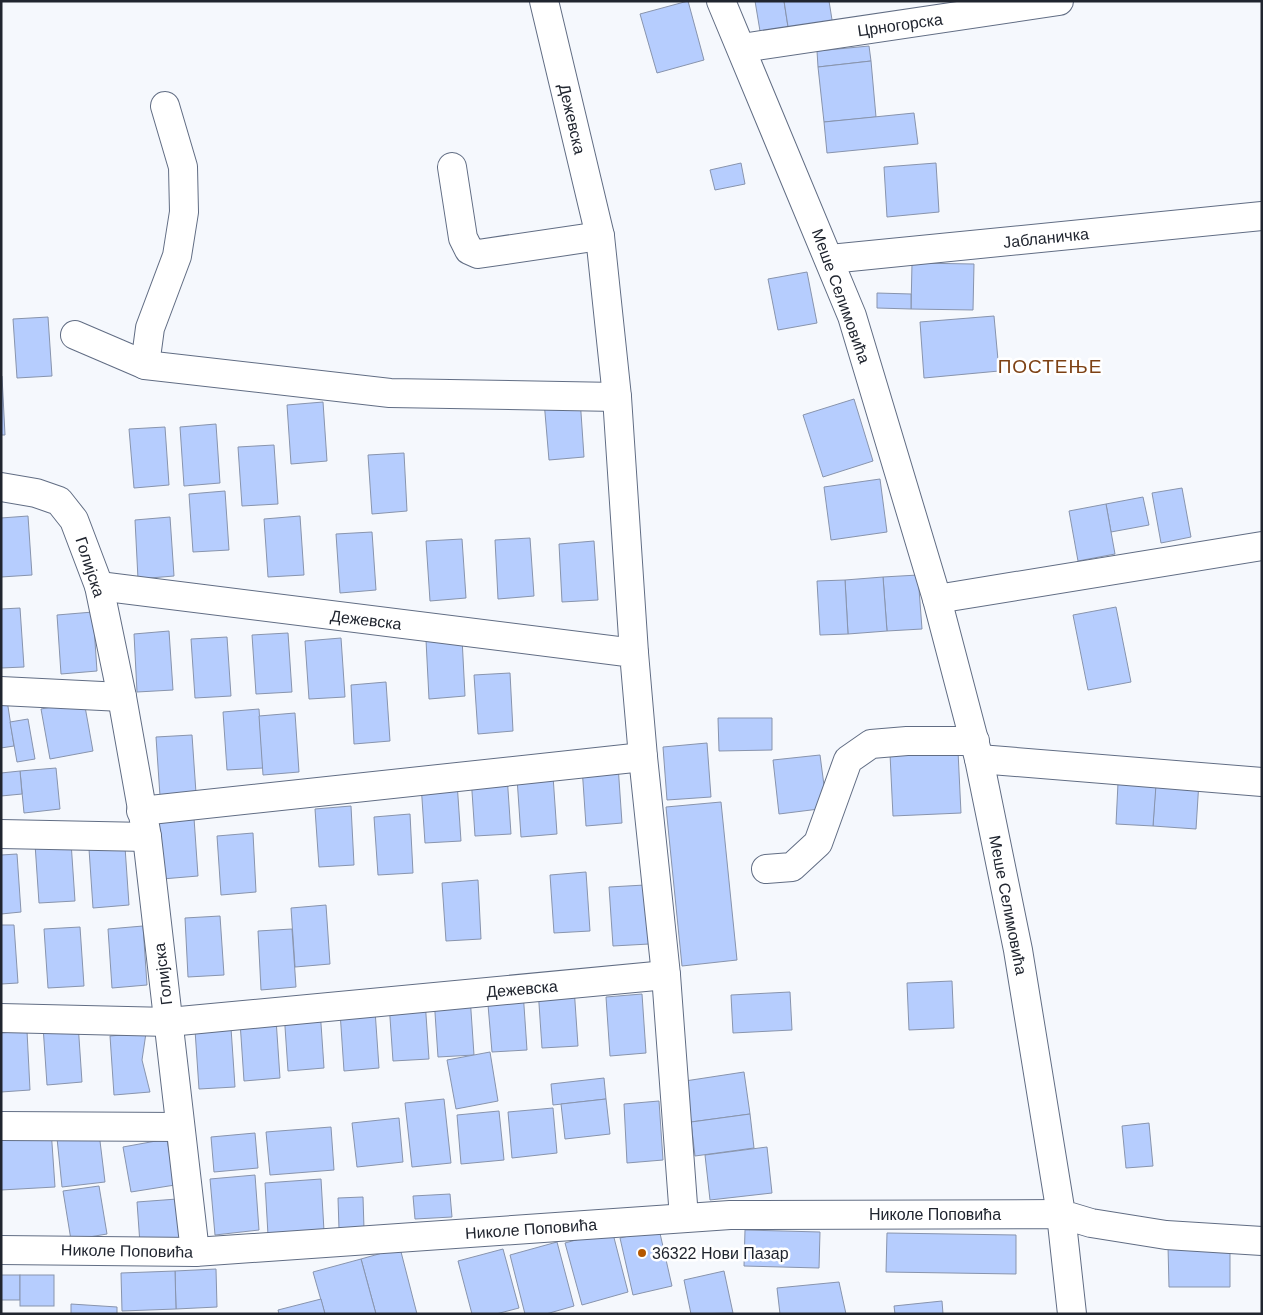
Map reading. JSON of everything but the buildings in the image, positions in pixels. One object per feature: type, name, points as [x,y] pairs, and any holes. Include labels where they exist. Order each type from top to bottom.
[{"type":"street","name":"Дежевска","points":[[544,1],[600,236],[617,397],[634,653],[666,975],[684,1218]]},
{"type":"street","name":"Меше Селимовића","points":[[721,1],[852,316],[937,599],[977,750],[1018,950],[1061,1214],[1072,1314]]},
{"type":"street","name":"Црногорска","points":[[742,48],[1059,1]]},
{"type":"street","points":[[145,365],[150,328],[178,256],[184,212],[183,167],[165,106]]},
{"type":"street","points":[[452,167],[463,238],[469,250],[478,254],[600,236]]},
{"type":"street","name":"Јабланичка","points":[[830,260],[1262,216]]},
{"type":"street","points":[[75,335],[145,365],[390,392],[617,397]]},
{"type":"street","name":"Голијска","points":[[1,487],[36,493],[59,501],[74,520],[99,586],[122,697],[144,824],[195,1252]]},
{"type":"street","points":[[937,599],[1262,546]]},
{"type":"street","name":"Дежевска","points":[[99,586],[634,653]]},
{"type":"street","points":[[1,691],[122,697]]},
{"type":"street","points":[[766,869],[792,866],[818,843],[848,760],[871,744],[907,741],[1262,782]]},
{"type":"street","points":[[1,834],[144,824],[643,757]]},
{"type":"street","name":"Дежевска","points":[[169,1022],[666,975]]},
{"type":"street","name":"Голијска","points":[[1,1018],[169,1022]]},
{"type":"street","points":[[1,1126],[180,1127]]},
{"type":"street","points":[[1061,1214],[1091,1222],[1166,1235],[1262,1241]]},
{"type":"street","name":"Николе Поповића","points":[[1,1250],[195,1252],[730,1215],[1061,1214]]},
{"type":"place","name":"36322 Нови Пазар","points":[[642,1253]]},
{"type":"district","name":"ПОСТЕЊЕ","points":[[1050,366]]}]
